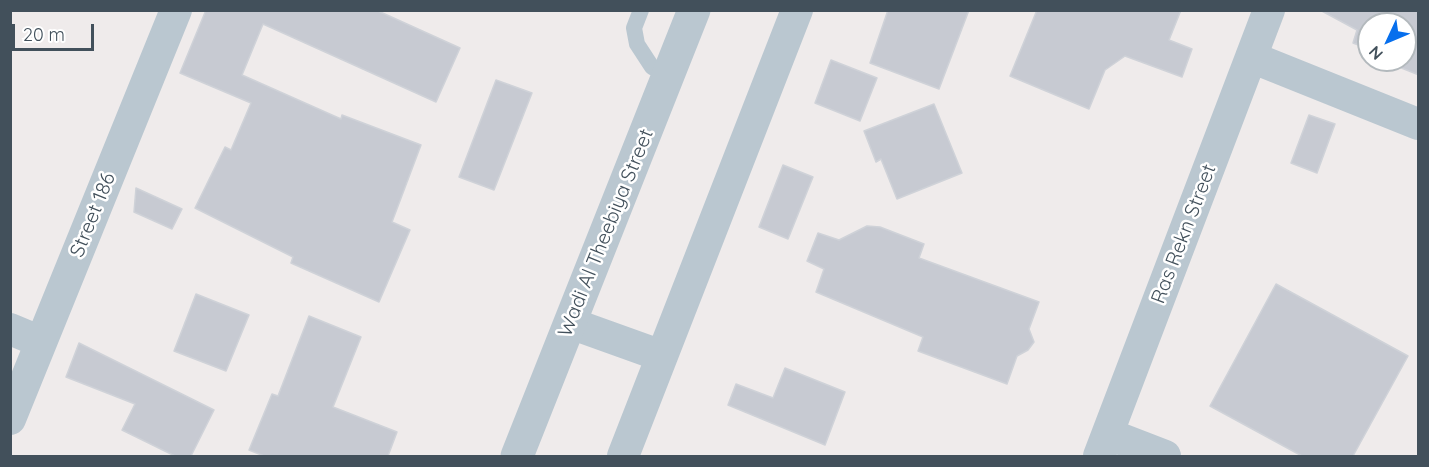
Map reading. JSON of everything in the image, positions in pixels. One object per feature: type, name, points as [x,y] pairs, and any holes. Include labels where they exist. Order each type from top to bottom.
[{"type":"street","name":"Street 186","points":[[10,419],[176,10]]},
{"type":"street","name":"Wadi Al Theebiya Street","points":[[517,456],[694,10]]},
{"type":"street","points":[[623,456],[797,10]]},
{"type":"street","name":"Ras Rekn Street","points":[[1104,445],[1269,10]]},
{"type":"street","points":[[1251,57],[1419,124]]},
{"type":"street","points":[[570,323],[662,356]]},
{"type":"street","points":[[10,329],[41,342]]},
{"type":"street","points":[[1104,445],[1165,456]]},
{"type":"lane","points":[[641,10],[634,28],[637,44],[652,67],[669,74]]},
{"type":"building","points":[[206,10],[376,10],[460,48],[436,102],[263,24],[242,75],[341,119],[342,115],[421,145],[392,222],[410,230],[379,302],[291,263],[293,257],[195,208],[225,147],[231,150],[251,103],[180,73]]},
{"type":"building","points":[[888,10],[969,10],[939,89],[870,63]]},
{"type":"building","points":[[1037,10],[1181,10],[1169,40],[1192,49],[1182,77],[1125,56],[1105,70],[1089,109],[1010,76]]},
{"type":"building","points":[[1320,10],[1419,10],[1419,75],[1412,72],[1417,72],[1417,12],[1357,12],[1357,30]]},
{"type":"building","points":[[1357,30],[1357,44],[1353,43]]},
{"type":"building","points":[[831,60],[877,78],[860,121],[815,103]]},
{"type":"building","points":[[496,80],[532,93],[494,190],[459,177]]},
{"type":"building","points":[[934,104],[962,173],[897,199],[881,159],[876,162],[864,131]]},
{"type":"building","points":[[1309,115],[1335,124],[1317,173],[1291,163]]},
{"type":"building","points":[[783,165],[813,177],[788,239],[759,227]]},
{"type":"building","points":[[136,188],[182,209],[172,229],[134,212]]},
{"type":"building","points":[[867,226],[880,227],[924,244],[919,258],[1039,302],[1029,329],[1034,342],[1028,350],[1017,356],[1007,384],[918,351],[923,337],[816,292],[824,269],[807,261],[818,233],[839,240]]},
{"type":"building","points":[[1276,284],[1408,356],[1353,456],[1302,456],[1210,406]]},
{"type":"building","points":[[196,294],[249,315],[226,371],[174,351]]},
{"type":"building","points":[[309,316],[361,337],[333,407],[397,432],[388,456],[264,456],[249,450],[272,394],[278,396]]},
{"type":"building","points":[[79,343],[214,410],[191,456],[175,456],[122,430],[135,404],[66,377]]},
{"type":"building","points":[[785,368],[845,392],[825,445],[728,405],[736,384],[773,398]]}]
